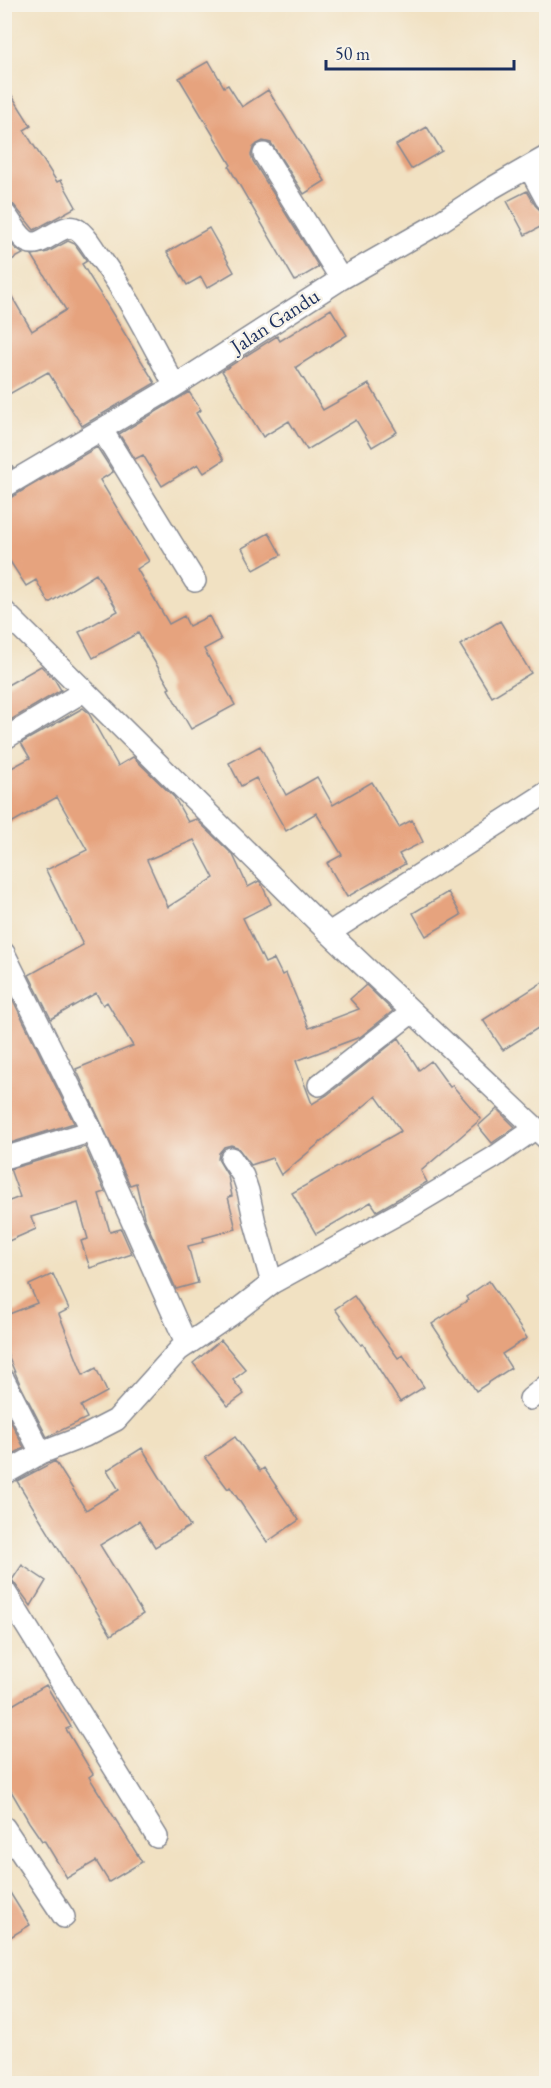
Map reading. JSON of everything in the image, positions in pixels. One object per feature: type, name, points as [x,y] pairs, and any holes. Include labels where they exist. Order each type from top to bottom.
[{"type":"street","points":[[264,154],[342,279]]},
{"type":"street","points":[[538,162],[546,199]]},
{"type":"street","name":"Jalan Gandu","points":[[4,487],[175,386],[342,279],[538,162]]},
{"type":"street","points":[[4,213],[24,239],[31,243],[38,242],[66,228],[76,229],[84,236],[116,279],[175,386]]},
{"type":"street","points":[[102,430],[195,581]]},
{"type":"street","points":[[4,611],[329,933],[541,1133],[272,1282],[232,1314],[186,1345],[156,1374],[116,1420],[85,1436],[41,1453],[4,1474]]},
{"type":"street","points":[[4,739],[84,691]]},
{"type":"street","points":[[329,933],[546,793]]},
{"type":"street","points":[[4,953],[92,1131],[186,1345]]},
{"type":"street","points":[[319,1086],[411,1012]]},
{"type":"street","points":[[4,1158],[92,1131]]},
{"type":"street","points":[[231,1158],[243,1176],[248,1191],[272,1282]]},
{"type":"street","points":[[4,1380],[41,1453]]},
{"type":"street","points":[[4,1590],[157,1837]]},
{"type":"street","points":[[4,1827],[64,1917]]},
{"type":"building","points":[[209,61],[224,87],[228,85],[242,107],[268,90],[325,181],[304,194],[271,143],[263,141],[253,148],[251,155],[253,161],[319,267],[295,281],[229,167],[231,165],[179,78]]},
{"type":"building","points":[[4,83],[31,126],[24,130],[57,182],[61,180],[76,207],[34,230],[14,205],[4,201]]},
{"type":"building","points":[[427,127],[442,151],[411,169],[396,145]]},
{"type":"building","points":[[527,191],[535,205],[546,212],[546,224],[525,235],[507,201]]},
{"type":"building","points":[[209,228],[234,272],[207,288],[201,277],[187,285],[167,252]]},
{"type":"building","points":[[4,236],[23,254],[4,264]]},
{"type":"building","points":[[68,241],[75,244],[87,261],[82,264],[155,383],[82,426],[48,372],[4,397],[4,283],[32,331],[66,310],[32,255],[48,252]]},
{"type":"building","points":[[331,309],[347,335],[296,367],[323,410],[369,384],[397,432],[372,447],[356,420],[307,450],[289,421],[263,437],[222,371],[277,336],[280,341]]},
{"type":"building","points":[[189,392],[201,410],[196,413],[224,460],[204,473],[198,464],[162,486],[143,455],[135,459],[119,434]]},
{"type":"building","points":[[97,447],[113,472],[100,480],[149,561],[137,569],[169,624],[184,616],[189,626],[209,616],[221,640],[204,649],[235,705],[191,729],[138,633],[93,658],[79,632],[118,611],[96,574],[49,603],[36,580],[26,586],[4,552],[4,500]]},
{"type":"building","points":[[4,452],[13,467],[4,472]]},
{"type":"building","points":[[269,533],[281,555],[254,570],[242,548]]},
{"type":"building","points":[[500,621],[531,673],[492,697],[460,645]]},
{"type":"building","points":[[41,666],[61,690],[4,724],[4,687]]},
{"type":"building","points":[[83,708],[88,712],[118,766],[133,757],[174,797],[188,822],[196,819],[233,855],[248,887],[259,881],[261,883],[271,904],[243,918],[265,963],[274,959],[282,975],[286,973],[309,1028],[359,1009],[350,999],[366,985],[393,1011],[360,1037],[296,1061],[312,1104],[327,1095],[399,1038],[419,1070],[431,1061],[450,1087],[452,1085],[481,1119],[421,1171],[427,1182],[377,1211],[371,1202],[316,1234],[292,1193],[401,1131],[376,1096],[281,1175],[272,1158],[251,1165],[237,1147],[231,1145],[224,1147],[218,1159],[228,1176],[232,1196],[228,1197],[236,1229],[203,1238],[204,1242],[188,1246],[198,1283],[176,1289],[144,1217],[136,1183],[130,1185],[76,1069],[133,1046],[107,1002],[103,1005],[96,993],[51,1019],[29,975],[83,945],[46,870],[87,850],[57,797],[4,827],[4,772],[30,758],[21,743]],"holes":[[[194,840],[214,878],[168,907],[147,860]]]},
{"type":"building","points":[[260,746],[286,795],[317,777],[333,805],[372,782],[399,827],[412,820],[423,842],[399,854],[405,864],[347,897],[327,863],[342,855],[316,813],[286,831],[256,778],[241,786],[229,763]]},
{"type":"building","points":[[448,892],[461,915],[426,936],[413,913]]},
{"type":"building","points":[[546,980],[546,1023],[503,1050],[483,1020]]},
{"type":"building","points":[[6,986],[74,1123],[4,1145],[4,987]]},
{"type":"building","points":[[497,1109],[515,1127],[492,1143],[478,1126]]},
{"type":"building","points":[[85,1147],[105,1192],[99,1194],[110,1232],[121,1229],[132,1254],[90,1268],[81,1241],[88,1239],[78,1203],[31,1217],[36,1229],[4,1243],[4,1203],[20,1197],[10,1169]]},
{"type":"building","points":[[53,1274],[69,1309],[59,1314],[83,1375],[96,1368],[107,1392],[81,1406],[87,1418],[47,1437],[4,1347],[4,1316],[37,1303],[29,1285]]},
{"type":"building","points":[[489,1281],[527,1338],[502,1354],[511,1368],[476,1391],[432,1324],[468,1300],[466,1297]]},
{"type":"building","points":[[354,1296],[398,1358],[403,1355],[424,1387],[400,1402],[363,1344],[361,1345],[335,1309]]},
{"type":"building","points":[[221,1340],[246,1370],[233,1380],[244,1394],[228,1406],[193,1363]]},
{"type":"building","points":[[9,1418],[24,1448],[4,1459],[4,1421]]},
{"type":"building","points":[[235,1437],[260,1471],[264,1468],[299,1520],[267,1542],[230,1487],[228,1489],[205,1458]]},
{"type":"building","points":[[142,1448],[190,1526],[155,1547],[139,1521],[100,1545],[143,1614],[111,1635],[17,1481],[55,1461],[86,1510],[119,1490],[107,1470]]},
{"type":"building","points":[[22,1565],[46,1581],[31,1606],[12,1580]]},
{"type":"building","points":[[46,1685],[71,1727],[66,1729],[93,1774],[89,1777],[142,1862],[109,1882],[96,1861],[67,1878],[44,1840],[42,1841],[29,1822],[4,1779],[4,1710]]},
{"type":"building","points":[[4,1883],[30,1925],[4,1941]]}]
